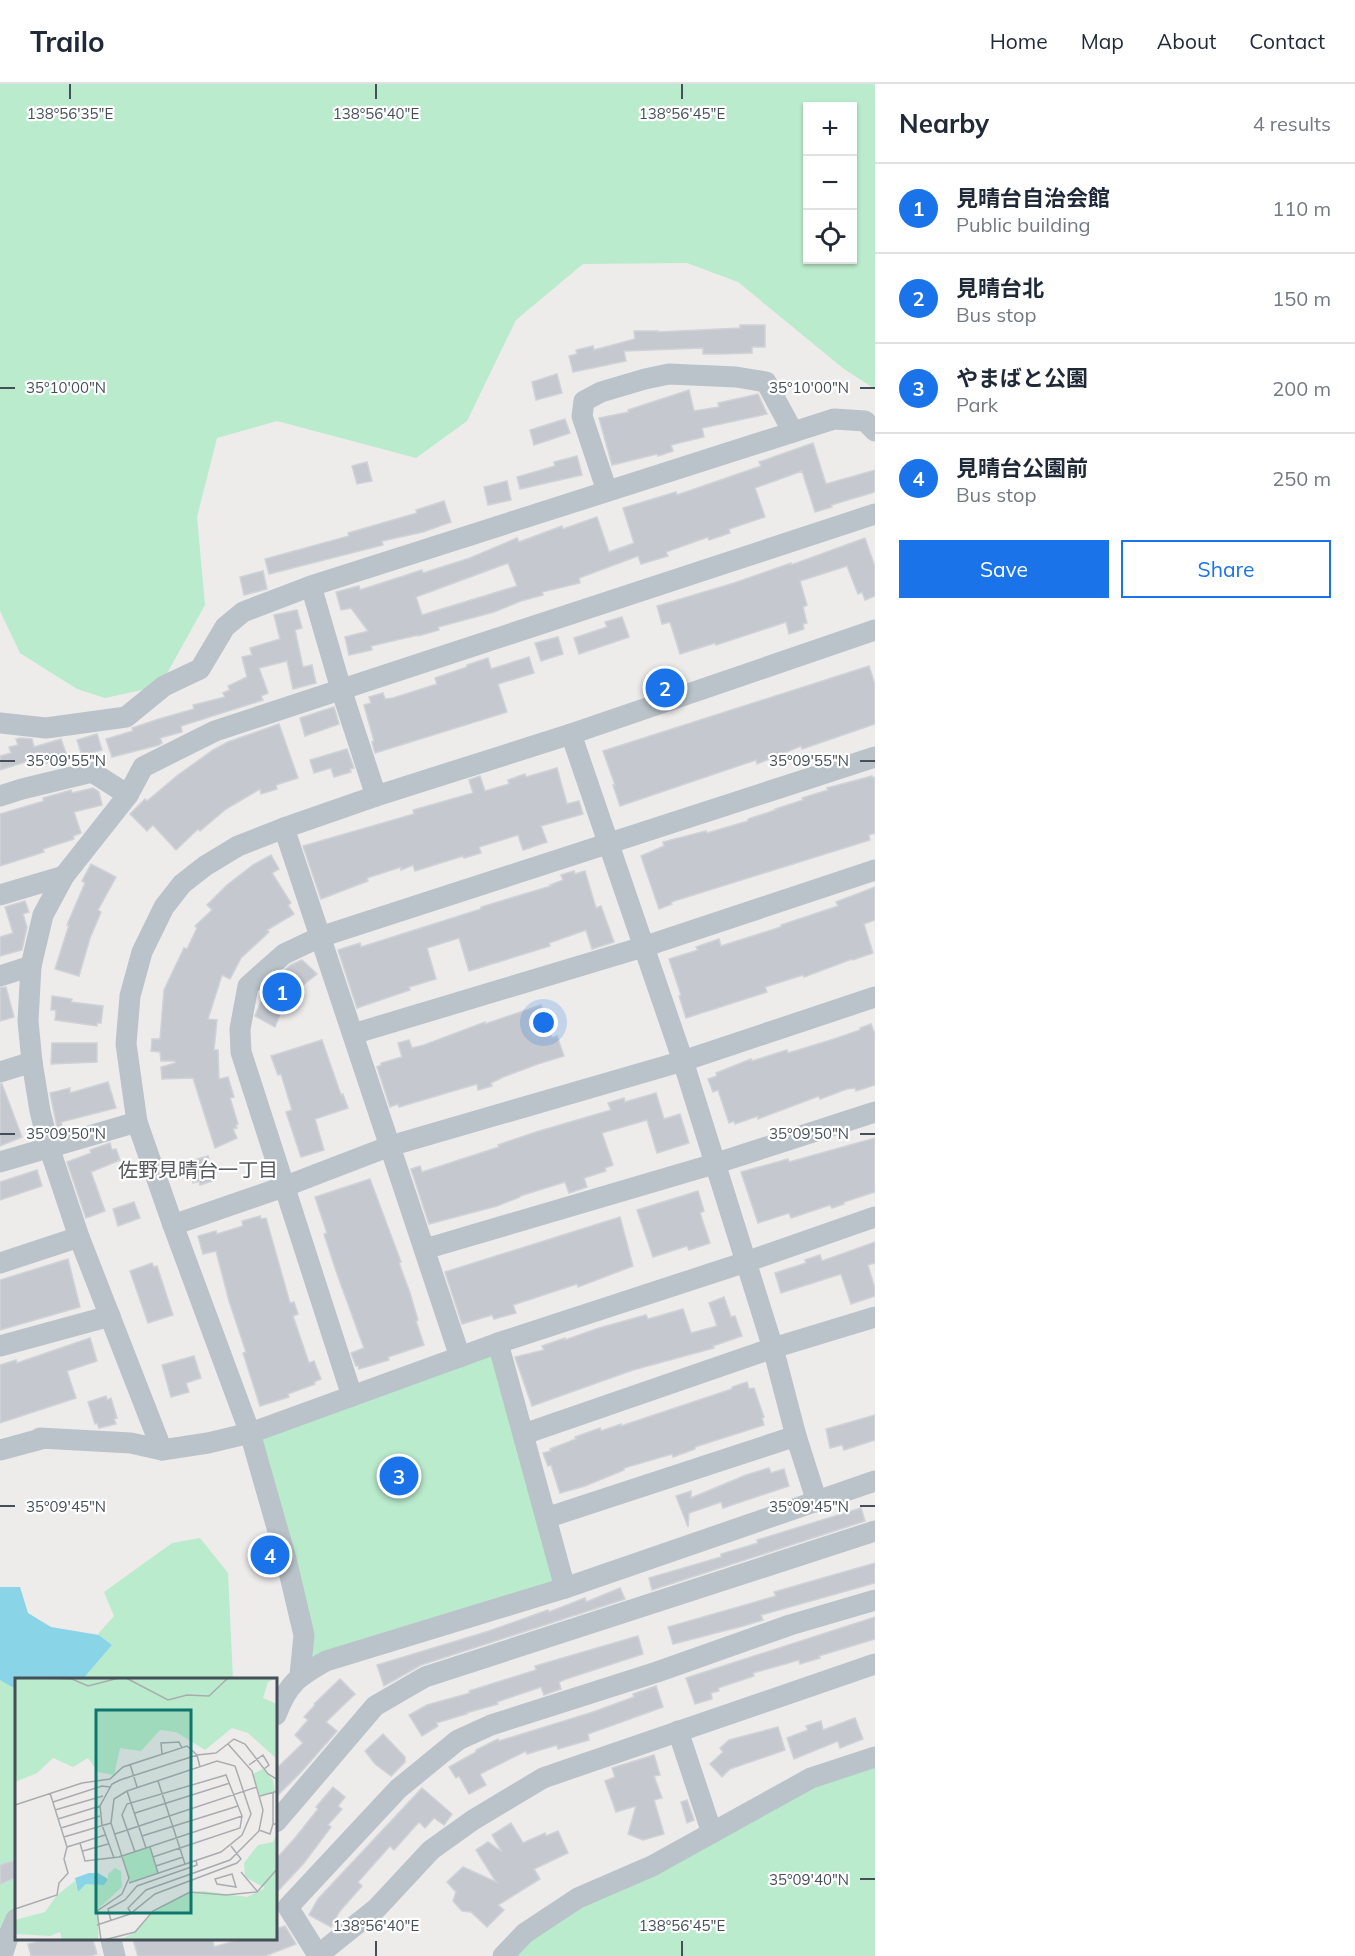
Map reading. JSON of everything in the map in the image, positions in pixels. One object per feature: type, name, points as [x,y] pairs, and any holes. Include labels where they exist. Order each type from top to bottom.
[{"type":"street","points":[[607,491],[582,416],[584,401],[601,392],[669,374],[736,377],[766,382],[793,432]]},
{"type":"street","points":[[0,723],[46,728],[126,717],[164,686],[200,669],[225,627],[243,612],[311,586],[834,419],[866,421],[875,431]]},
{"type":"street","points":[[162,1450],[79,1237],[49,1147],[40,1111],[28,1022],[31,966],[43,915],[64,876],[128,795],[143,767],[205,736],[341,689],[875,514]]},
{"type":"street","points":[[311,586],[376,796]]},
{"type":"street","points":[[300,1675],[304,1635],[286,1559],[250,1433],[137,1122],[126,1044],[130,996],[141,952],[164,907],[182,884],[205,866],[238,846],[284,828],[571,734],[875,630]]},
{"type":"street","points":[[571,734],[683,1061],[773,1348],[796,1436],[817,1502]]},
{"type":"street","points":[[352,1396],[241,1052],[240,1029],[248,986],[284,954],[320,937],[875,757]]},
{"type":"street","points":[[0,796],[31,786],[92,772],[128,795]]},
{"type":"street","points":[[284,828],[460,1357]]},
{"type":"street","points":[[353,1034],[643,946],[875,870]]},
{"type":"street","points":[[0,894],[64,876]]},
{"type":"street","points":[[0,976],[31,966]]},
{"type":"street","points":[[173,1224],[286,1186],[390,1146],[683,1061],[875,997]]},
{"type":"street","points":[[0,1072],[32,1062]]},
{"type":"street","points":[[425,1249],[714,1164],[875,1113]]},
{"type":"street","points":[[0,1162],[137,1122]]},
{"type":"street","points":[[0,1450],[40,1438],[131,1443],[162,1450],[208,1443],[250,1433],[498,1343],[875,1217]]},
{"type":"street","points":[[0,1263],[79,1237]]},
{"type":"street","points":[[0,1346],[110,1316]]},
{"type":"street","points":[[524,1434],[773,1348],[875,1317]]},
{"type":"street","points":[[498,1343],[565,1588]]},
{"type":"street","points":[[546,1518],[796,1436]]},
{"type":"street","points":[[278,1709],[283,1695],[300,1675],[326,1661],[565,1588],[875,1481]]},
{"type":"street","points":[[278,1820],[375,1706],[425,1677],[875,1531]]},
{"type":"street","points":[[875,1600],[790,1625],[657,1672],[491,1725],[458,1740],[398,1789],[288,1907],[317,1956],[377,1908],[431,1850],[473,1820],[543,1778],[875,1664]]},
{"type":"street","points":[[678,1731],[712,1833]]},
{"type":"street","points":[[503,1956],[525,1933],[578,1898],[652,1866],[811,1778],[875,1757]]},
{"type":"street","points":[[2,1956],[15,1921]]},
{"type":"street","points":[[111,1941],[115,1956]]},
{"type":"green space","points":[[0,84],[875,84],[875,389],[844,369],[738,282],[687,263],[583,264],[516,320],[467,421],[416,458],[277,421],[217,438],[197,517],[205,605],[160,686],[105,698],[77,689],[20,653],[0,611]]},
{"type":"green space","points":[[498,1343],[565,1588],[300,1675],[304,1635],[250,1433]]},
{"type":"green space","points":[[200,1538],[228,1573],[233,1678],[84,1678],[112,1645],[98,1634],[114,1616],[104,1592],[172,1543]]},
{"type":"green space","points":[[0,1680],[15,1687],[15,1921],[0,1956]]},
{"type":"green space","points":[[875,1763],[875,1956],[509,1956],[566,1906],[838,1769]]},
{"type":"water","points":[[0,1587],[20,1587],[28,1613],[51,1627],[99,1635],[112,1645],[84,1678],[15,1678],[15,1688],[0,1680]]},
{"type":"building","points":[[740,325],[765,325],[765,347],[752,347],[752,353],[723,354],[703,354],[703,348],[624,351],[626,361],[573,372],[569,356],[577,354],[576,350],[593,346],[594,350],[635,339],[634,331],[740,328]]},
{"type":"building","points":[[557,374],[562,393],[536,400],[532,382]]},
{"type":"building","points":[[689,390],[694,411],[719,407],[718,403],[758,394],[767,414],[702,428],[704,437],[671,445],[673,451],[612,465],[599,418],[629,412],[628,410]]},
{"type":"building","points":[[565,419],[570,433],[534,445],[530,430]]},
{"type":"building","points":[[813,443],[826,484],[875,470],[875,492],[815,512],[802,471],[755,488],[765,517],[729,529],[730,533],[709,540],[708,537],[666,552],[668,556],[641,564],[638,556],[579,578],[580,583],[542,592],[543,595],[494,612],[438,627],[439,630],[371,646],[372,650],[349,655],[345,637],[368,631],[351,608],[341,610],[336,592],[359,586],[360,590],[422,570],[423,573],[470,558],[517,538],[519,542],[562,526],[563,529],[597,517],[609,552],[634,543],[623,508],[676,492],[677,495],[761,466],[759,462]],"holes":[[[508,563],[517,586],[422,615],[416,597]]]},
{"type":"building","points":[[577,456],[582,475],[520,489],[517,477],[555,466],[554,462]]},
{"type":"building","points":[[367,462],[372,481],[357,484],[352,466]]},
{"type":"building","points":[[507,481],[511,500],[488,505],[484,487]]},
{"type":"building","points":[[444,501],[451,522],[423,532],[382,541],[383,545],[269,574],[265,559],[349,536],[348,533],[417,513],[416,510]]},
{"type":"building","points":[[865,538],[875,567],[875,596],[865,600],[862,592],[858,594],[847,566],[800,581],[807,605],[803,607],[807,623],[803,624],[804,629],[789,634],[786,622],[680,654],[670,622],[662,624],[657,606],[791,563],[791,565]]},
{"type":"building","points":[[263,571],[267,589],[244,595],[240,577]]},
{"type":"building","points":[[297,610],[302,628],[295,630],[303,667],[312,665],[316,683],[293,689],[287,661],[259,668],[268,693],[261,696],[263,700],[181,726],[182,732],[160,738],[162,743],[159,745],[112,757],[106,739],[133,731],[132,728],[194,709],[193,705],[225,697],[223,693],[230,690],[228,686],[247,677],[242,657],[252,655],[250,648],[280,639],[274,615]]},
{"type":"building","points":[[622,617],[629,637],[579,654],[574,638],[607,627],[605,622]]},
{"type":"building","points":[[558,637],[563,654],[541,661],[535,643]]},
{"type":"building","points":[[529,657],[534,673],[498,684],[507,712],[375,753],[364,705],[371,703],[369,697],[383,693],[385,699],[393,698],[437,684],[435,678],[488,658],[491,669]]},
{"type":"building","points":[[869,666],[875,684],[875,724],[802,749],[801,746],[757,764],[756,760],[620,806],[603,751]]},
{"type":"building","points":[[334,707],[339,724],[305,736],[300,718]]},
{"type":"building","points":[[279,724],[298,778],[276,785],[277,789],[261,794],[260,789],[226,809],[200,831],[198,829],[176,850],[153,825],[147,831],[130,814],[145,799],[147,801],[213,750],[228,742]]},
{"type":"building","points":[[97,734],[102,750],[82,756],[77,740]]},
{"type":"building","points":[[16,739],[32,739],[34,747],[61,739],[67,756],[44,764],[41,757],[0,770],[0,756],[11,753],[9,747],[18,745]]},
{"type":"building","points":[[347,749],[354,768],[350,769],[351,772],[334,777],[331,768],[314,773],[310,760]]},
{"type":"building","points":[[557,768],[567,804],[579,801],[583,814],[541,826],[547,842],[523,850],[518,835],[479,847],[481,853],[464,858],[463,856],[415,871],[413,865],[401,870],[401,867],[367,878],[368,881],[321,899],[303,846],[414,814],[413,810],[473,793],[469,780],[480,776],[485,791],[509,784],[508,780],[525,774],[526,777]]},
{"type":"building","points":[[872,776],[872,778],[875,777],[875,833],[869,835],[870,840],[671,902],[672,904],[659,909],[641,856],[664,846],[663,842],[706,831],[707,833],[748,821],[748,819],[803,800],[802,798],[828,790],[827,788]]},
{"type":"building","points":[[93,788],[99,792],[102,805],[74,812],[81,833],[73,836],[74,839],[43,849],[44,852],[0,866],[0,814],[71,790],[72,793]]},
{"type":"building","points":[[271,855],[279,869],[272,873],[291,903],[288,905],[294,914],[267,930],[269,932],[241,958],[230,979],[222,975],[208,1019],[217,1020],[214,1050],[218,1050],[219,1079],[228,1077],[234,1097],[230,1098],[238,1124],[237,1128],[233,1129],[237,1138],[215,1148],[193,1078],[162,1079],[161,1067],[175,1063],[175,1061],[161,1061],[160,1052],[151,1051],[152,1039],[160,1039],[164,990],[184,948],[187,949],[197,928],[195,926],[212,910],[207,905],[227,885],[253,865]]},
{"type":"building","points":[[91,864],[116,877],[98,910],[101,912],[90,938],[79,976],[55,969],[69,925],[67,925],[85,883],[82,881]]},
{"type":"building","points":[[574,871],[575,874],[585,871],[596,908],[601,906],[614,942],[592,949],[586,930],[549,943],[550,946],[469,971],[459,938],[427,948],[436,979],[357,1008],[338,950],[360,943],[361,947],[551,886],[563,880],[561,875]]},
{"type":"building","points":[[875,887],[875,920],[864,924],[873,953],[804,977],[803,975],[765,987],[767,992],[686,1018],[669,959],[698,950],[696,947],[719,939],[721,946],[781,927],[781,925],[838,906],[836,902]]},
{"type":"building","points":[[25,901],[29,912],[23,914],[27,927],[22,950],[0,956],[0,937],[13,933],[5,907]]},
{"type":"building","points":[[302,960],[317,974],[297,990],[301,995],[281,1012],[275,1027],[255,1016],[267,987],[291,965]]},
{"type":"building","points":[[6,987],[14,1017],[0,1021],[0,988]]},
{"type":"building","points":[[52,996],[72,999],[71,1002],[103,1006],[101,1023],[97,1023],[97,1026],[55,1020],[56,1010],[51,1010]]},
{"type":"building","points":[[541,1005],[552,1038],[557,1036],[564,1056],[503,1077],[491,1083],[492,1086],[478,1090],[477,1084],[399,1107],[398,1104],[390,1107],[377,1067],[381,1063],[402,1057],[398,1043],[409,1040],[412,1048],[424,1045],[485,1022],[485,1024]]},
{"type":"building","points":[[871,1024],[875,1034],[875,1085],[856,1091],[855,1088],[847,1089],[820,1099],[819,1096],[758,1119],[758,1116],[735,1124],[734,1121],[729,1123],[718,1090],[713,1092],[708,1079],[717,1076],[716,1073],[751,1059],[752,1061],[787,1050],[788,1053],[831,1040]]},
{"type":"building","points":[[322,1040],[341,1095],[343,1094],[348,1108],[315,1119],[324,1150],[301,1157],[286,1112],[292,1110],[281,1074],[278,1075],[271,1056]]},
{"type":"building","points":[[52,1043],[97,1043],[97,1062],[51,1064]]},
{"type":"building","points":[[108,1082],[116,1108],[61,1122],[62,1126],[57,1127],[50,1093],[70,1088],[70,1093]]},
{"type":"building","points":[[0,1084],[2,1084],[22,1137],[0,1146]]},
{"type":"building","points":[[656,1093],[664,1119],[680,1114],[689,1143],[657,1153],[647,1120],[602,1133],[613,1165],[605,1168],[606,1171],[584,1178],[587,1187],[569,1193],[565,1182],[497,1206],[429,1224],[411,1169],[420,1166],[422,1172],[499,1147],[498,1145],[536,1132],[611,1110],[608,1103],[624,1098],[625,1102]]},
{"type":"building","points":[[875,1138],[875,1192],[832,1208],[830,1205],[791,1218],[789,1213],[758,1223],[741,1172],[788,1159],[789,1162]]},
{"type":"building","points":[[110,1143],[112,1150],[116,1149],[120,1160],[91,1172],[105,1211],[86,1218],[67,1162]]},
{"type":"building","points":[[208,1156],[215,1180],[200,1185],[199,1181],[193,1183],[187,1162]]},
{"type":"building","points":[[37,1170],[42,1186],[0,1200],[0,1182]]},
{"type":"building","points":[[370,1179],[401,1262],[399,1263],[424,1345],[388,1357],[389,1360],[359,1369],[351,1353],[364,1348],[336,1271],[315,1197]]},
{"type":"building","points":[[698,1191],[704,1211],[700,1213],[710,1243],[689,1250],[687,1246],[653,1257],[637,1210]]},
{"type":"building","points":[[134,1202],[140,1218],[118,1226],[113,1209]]},
{"type":"building","points":[[260,1216],[261,1219],[266,1218],[290,1303],[294,1302],[298,1314],[293,1316],[309,1363],[314,1361],[321,1379],[314,1382],[315,1384],[288,1394],[289,1397],[260,1406],[243,1353],[246,1352],[216,1251],[203,1254],[198,1236],[216,1231],[217,1234],[243,1226],[242,1221]]},
{"type":"building","points":[[620,1217],[633,1266],[578,1287],[577,1284],[513,1305],[516,1313],[494,1319],[492,1315],[462,1324],[445,1272]]},
{"type":"building","points":[[875,1242],[875,1263],[868,1265],[875,1296],[851,1304],[841,1274],[781,1293],[775,1273],[806,1263],[805,1260],[820,1255],[822,1261]]},
{"type":"building","points":[[68,1259],[80,1307],[0,1330],[0,1280]]},
{"type":"building","points":[[152,1263],[154,1267],[157,1266],[173,1315],[148,1323],[130,1271]]},
{"type":"building","points":[[724,1297],[731,1317],[735,1316],[742,1336],[713,1346],[714,1348],[633,1370],[532,1406],[515,1357],[544,1350],[542,1346],[599,1328],[646,1315],[648,1319],[683,1309],[691,1333],[717,1326],[709,1303]]},
{"type":"building","points":[[90,1338],[97,1361],[67,1371],[76,1398],[0,1423],[0,1365],[16,1360],[17,1363]]},
{"type":"building","points":[[194,1356],[201,1378],[186,1383],[189,1392],[171,1397],[162,1365]]},
{"type":"building","points":[[747,1382],[749,1389],[754,1388],[764,1417],[762,1418],[764,1425],[695,1447],[695,1449],[673,1457],[672,1454],[624,1468],[624,1470],[585,1486],[560,1493],[551,1465],[548,1466],[543,1453],[600,1428],[601,1431],[621,1424],[621,1426]]},
{"type":"building","points":[[106,1396],[107,1400],[111,1398],[117,1418],[114,1419],[116,1424],[99,1428],[97,1423],[95,1424],[88,1402]]},
{"type":"building","points":[[875,1415],[875,1440],[844,1450],[842,1445],[830,1448],[826,1429]]},
{"type":"building","points":[[769,1468],[771,1473],[784,1469],[789,1486],[723,1508],[721,1502],[689,1513],[688,1527],[676,1496],[691,1491],[691,1498]]},
{"type":"building","points":[[861,1508],[865,1521],[652,1590],[649,1578],[721,1557],[721,1554],[758,1543],[757,1540]]},
{"type":"building","points":[[875,1563],[875,1583],[761,1615],[763,1620],[673,1644],[668,1627],[776,1596],[774,1592]]},
{"type":"building","points":[[620,1588],[625,1599],[421,1665],[384,1686],[377,1665],[489,1631],[548,1610],[549,1612],[585,1598],[586,1602]]},
{"type":"building","points":[[875,1617],[875,1639],[800,1664],[799,1660],[753,1673],[754,1676],[718,1688],[719,1691],[711,1693],[712,1699],[695,1704],[686,1678]]},
{"type":"building","points":[[638,1636],[643,1654],[566,1679],[559,1682],[561,1689],[544,1695],[541,1687],[497,1702],[498,1704],[436,1723],[438,1726],[422,1736],[409,1715],[427,1705],[536,1670],[535,1666]]},
{"type":"building","points":[[340,1679],[355,1694],[326,1722],[337,1731],[278,1795],[278,1767],[303,1743],[295,1735],[308,1720],[304,1717]]},
{"type":"building","points":[[656,1686],[663,1707],[588,1734],[589,1740],[558,1749],[557,1745],[527,1754],[526,1751],[480,1774],[486,1785],[469,1794],[459,1776],[456,1778],[449,1767],[498,1739],[499,1741],[593,1712]]},
{"type":"building","points":[[855,1718],[863,1739],[840,1748],[838,1741],[794,1759],[787,1738],[808,1730],[806,1726],[821,1721],[823,1730]]},
{"type":"building","points":[[778,1727],[785,1750],[730,1769],[722,1777],[710,1764],[723,1752],[720,1748],[729,1740]]},
{"type":"building","points":[[383,1734],[405,1757],[405,1762],[391,1776],[375,1764],[365,1751]]},
{"type":"building","points":[[654,1755],[660,1775],[654,1776],[662,1798],[654,1800],[664,1834],[643,1840],[628,1834],[636,1806],[616,1812],[605,1781],[615,1777],[612,1768]]},
{"type":"building","points":[[333,1787],[345,1797],[338,1806],[342,1809],[328,1825],[331,1827],[304,1863],[278,1891],[278,1857],[318,1809],[316,1807]]},
{"type":"building","points":[[422,1788],[452,1814],[444,1825],[434,1818],[425,1828],[419,1822],[394,1850],[390,1846],[358,1882],[362,1886],[340,1911],[331,1927],[309,1915],[318,1899]]},
{"type":"building","points":[[687,1800],[694,1820],[687,1823],[681,1802]]},
{"type":"building","points":[[511,1823],[523,1843],[545,1833],[546,1836],[558,1831],[568,1853],[534,1869],[540,1879],[498,1905],[504,1910],[487,1927],[471,1912],[462,1911],[453,1901],[456,1892],[447,1882],[463,1867],[496,1882],[476,1850],[488,1842],[502,1852],[492,1835]]},
{"type":"building","points":[[15,1860],[15,1878],[0,1884],[0,1865]]},
{"type":"building","points":[[285,1926],[296,1944],[265,1956],[138,1956],[133,1941],[213,1941],[214,1947],[234,1941],[278,1941],[278,1928]]},
{"type":"building","points":[[41,1941],[93,1941],[97,1954],[31,1956],[28,1944]]},
{"type":"place","name":"見晴台北","points":[[665,688]]},
{"type":"place","name":"見晴台自治会館","points":[[282,992]]},
{"type":"place","name":"やまばと公園","points":[[399,1476]]},
{"type":"place","name":"見晴台公園前","points":[[270,1555]]},
{"type":"district","name":"佐野見晴台一丁目","points":[[198,1170]]}]
